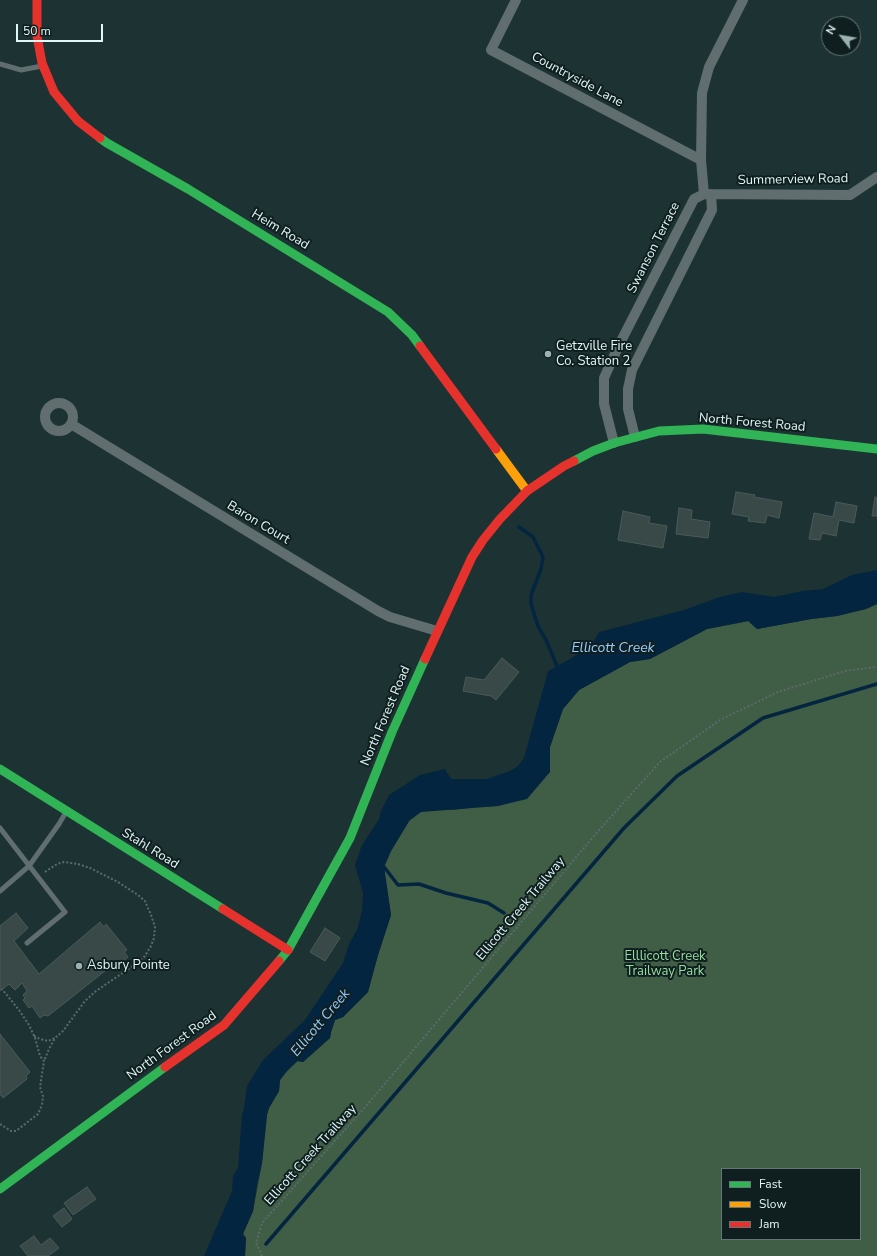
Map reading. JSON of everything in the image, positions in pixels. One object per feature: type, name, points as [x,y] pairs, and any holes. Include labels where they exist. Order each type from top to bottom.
[{"type":"street","name":"Heim Road","points":[[37,0],[37,36],[43,66],[54,92],[78,121],[107,143],[188,189],[388,312],[412,335],[527,491]]},
{"type":"street","name":"Countryside Lane","points":[[516,0],[491,50],[701,160]]},
{"type":"street","points":[[635,437],[628,409],[628,389],[632,370],[712,210],[701,160],[702,93],[709,67],[743,0]]},
{"type":"street","name":"Summerview Road","points":[[708,194],[850,195],[877,177]]},
{"type":"street","name":"Swanson Terrace","points":[[614,443],[604,404],[604,378],[619,345],[694,199],[708,194]]},
{"type":"street","name":"Baron Court","points":[[71,424],[378,612],[437,631]]},
{"type":"street","name":"North Forest Road","points":[[0,1189],[224,1025],[288,950],[350,838],[392,732],[472,557],[483,540],[500,519],[527,491],[564,466],[593,451],[614,443],[658,431],[703,429],[877,449]]},
{"type":"street","name":"Stahl Road","points":[[0,769],[288,950]]},
{"type":"lane","points":[[0,64],[21,70],[43,66]]},
{"type":"lane","points":[[0,891],[29,866],[59,824],[66,811]]},
{"type":"lane","points":[[0,828],[65,912],[27,943]]},
{"type":"path","name":"Ellicott Creek Trailway","points":[[262,1256],[256,1243],[262,1223],[366,1106],[600,829],[660,762],[720,720],[778,692],[845,671],[877,667]]},
{"type":"path","points":[[0,1124],[11,1131],[16,1131],[38,1114],[43,1096],[40,1086],[44,1061],[48,1049],[55,1038],[63,1031],[86,1001],[96,991],[136,964],[144,956],[151,946],[154,938],[154,927],[145,901],[118,882],[90,868],[64,862],[57,864],[38,877]]},
{"type":"path","points":[[2,989],[19,1010],[33,1036],[40,1056],[44,1061]]},
{"type":"path","points":[[33,1036],[48,1041],[55,1038]]},
{"type":"green space","name":"Elllicott Creek Trailway Park","points":[[877,604],[877,1256],[245,1256],[246,1238],[243,1234],[253,1211],[262,1163],[267,1114],[269,1108],[279,1091],[280,1080],[287,1071],[298,1061],[303,1062],[330,1038],[335,1020],[343,1017],[368,992],[391,915],[384,867],[391,851],[411,818],[424,810],[453,810],[498,806],[550,772],[550,747],[563,709],[579,690],[630,662],[650,659],[707,629],[749,621],[757,629],[811,619],[837,616],[866,609]]},
{"type":"water","name":"Ellicott Creek","points":[[877,570],[877,604],[866,609],[837,616],[811,619],[757,629],[748,621],[707,629],[650,659],[630,662],[579,690],[563,709],[550,747],[550,772],[527,799],[498,806],[421,812],[409,821],[391,851],[384,867],[391,915],[368,992],[343,1017],[335,1020],[330,1038],[303,1062],[297,1061],[287,1071],[280,1080],[279,1091],[269,1108],[262,1163],[253,1211],[243,1234],[246,1238],[245,1256],[204,1256],[232,1191],[233,1176],[238,1168],[242,1115],[247,1086],[263,1060],[305,1020],[343,963],[349,944],[357,930],[362,911],[363,893],[355,865],[362,845],[379,819],[381,811],[389,795],[420,775],[445,769],[451,779],[487,779],[510,771],[518,766],[524,758],[548,671],[570,659],[592,644],[599,632],[684,610],[720,597],[742,592],[774,597],[802,591],[823,589],[852,575]]},
{"type":"building","points":[[736,492],[782,502],[779,518],[767,515],[765,523],[748,521],[749,517],[732,514]]},
{"type":"building","points":[[875,497],[877,498],[877,516],[872,516]]},
{"type":"building","points":[[836,502],[857,506],[854,523],[839,520],[836,536],[822,533],[820,540],[809,539],[814,513],[833,517]]},
{"type":"building","points":[[679,508],[692,510],[691,519],[710,522],[708,538],[676,534]]},
{"type":"building","points":[[623,511],[650,517],[649,523],[667,526],[663,548],[618,540]]},
{"type":"building","points":[[502,658],[519,672],[496,700],[491,696],[463,691],[466,677],[484,680]]},
{"type":"building","name":"Asbury Pointe","points":[[16,913],[28,928],[14,941],[39,974],[100,922],[104,927],[106,924],[127,950],[124,952],[128,957],[115,968],[111,963],[108,965],[110,967],[48,1016],[44,1015],[40,1018],[32,1006],[29,1008],[23,1000],[25,998],[23,995],[27,991],[22,983],[15,990],[9,984],[0,991],[0,926]]},
{"type":"building","points":[[325,928],[340,938],[325,961],[310,952]]},
{"type":"building","points":[[0,1034],[30,1072],[26,1076],[27,1079],[3,1098],[0,1095]]},
{"type":"building","points":[[87,1187],[96,1199],[73,1215],[64,1203]]},
{"type":"building","points":[[64,1208],[72,1219],[62,1227],[53,1216]]},
{"type":"building","points":[[34,1236],[41,1245],[50,1238],[59,1248],[48,1256],[28,1256],[20,1246]]},
{"type":"waterway","points":[[519,527],[533,537],[543,557],[541,569],[531,595],[531,604],[538,626],[560,670]]},
{"type":"waterway","points":[[266,1244],[624,828],[677,776],[763,718],[877,684]]},
{"type":"waterway","points":[[381,863],[398,885],[419,884],[446,893],[488,903],[504,913]]},
{"type":"traffic: fast","points":[[100,138],[188,189],[388,312],[412,335],[420,346]]},
{"type":"traffic: fast","points":[[574,461],[593,451],[614,443],[659,431],[703,429],[877,449]]},
{"type":"traffic: fast","points":[[279,961],[288,950],[350,838],[392,732],[425,659]]},
{"type":"traffic: fast","points":[[0,769],[223,909]]},
{"type":"traffic: fast","points":[[0,1189],[165,1067]]},
{"type":"traffic: slow","points":[[496,449],[527,491]]},
{"type":"traffic: jam","points":[[37,0],[37,36],[42,63],[54,92],[78,121],[100,138]]},
{"type":"traffic: jam","points":[[420,346],[496,449]]},
{"type":"traffic: jam","points":[[425,659],[472,557],[483,540],[500,519],[527,491],[574,461]]},
{"type":"traffic: jam","points":[[223,909],[288,950]]},
{"type":"traffic: jam","points":[[165,1067],[224,1025],[279,961]]},
{"type":"place","name":"Getzville Fire Co. Station 2","points":[[548,354]]},
{"type":"place","name":"Asbury Pointe","points":[[79,966]]}]
